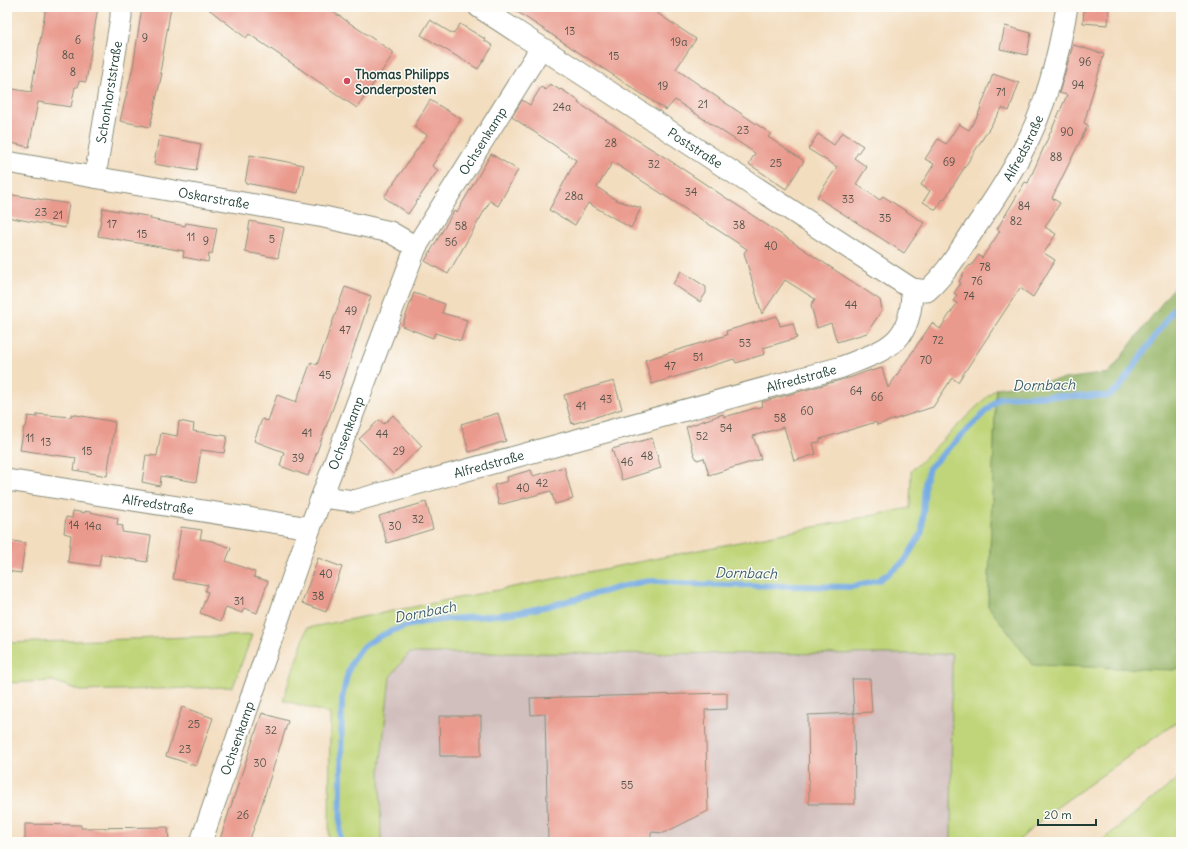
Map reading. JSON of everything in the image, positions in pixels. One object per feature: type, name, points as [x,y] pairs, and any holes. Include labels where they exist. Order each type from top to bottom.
[{"type":"street","name":"Schonhorststraße","points":[[95,177],[121,17],[121,7]]},
{"type":"street","name":"Poststraße","points":[[479,7],[912,288]]},
{"type":"street","name":"Alfredstraße","points":[[322,497],[354,501],[842,367],[876,353],[894,343],[908,324],[912,308],[912,288],[927,291],[942,278],[989,207],[1022,153],[1044,100],[1056,58],[1067,7]]},
{"type":"street","name":"Ochsenkamp","points":[[201,842],[310,528],[416,247],[541,48]]},
{"type":"street","name":"Oskarstraße","points":[[7,162],[324,217],[390,232],[416,247]]},
{"type":"street","name":"Alfredstraße","points":[[7,480],[310,528]]},
{"type":"shaded area","points":[[408,653],[952,654],[951,842],[381,842],[380,769],[390,677]]},
{"type":"green space","points":[[1181,278],[1181,668],[1172,670],[1033,665],[988,606],[996,388],[1109,373]]},
{"type":"green space","points":[[996,388],[988,606],[1172,670],[1181,668],[1181,719],[1049,813],[1017,842],[951,842],[952,654],[409,653],[390,677],[380,769],[381,842],[329,842],[330,714],[283,700],[307,628],[910,508],[911,471]]},
{"type":"green space","points":[[252,635],[233,687],[81,691],[53,681],[7,683],[7,643]]},
{"type":"green space","points":[[1181,776],[1181,842],[1100,842]]},
{"type":"building","points":[[46,7],[98,7],[86,82],[79,81],[78,87],[75,87],[71,107],[38,102],[29,147],[7,142],[7,88],[31,92]]},
{"type":"building","points":[[142,7],[171,7],[160,73],[162,73],[150,127],[120,121],[133,67]]},
{"type":"building","name":"Thomas Philipps Sonderposten","points":[[206,7],[326,7],[394,53],[357,108],[249,34],[246,38]]},
{"type":"building","points":[[510,7],[648,7],[696,39],[676,69],[771,134],[768,137],[804,161],[786,189],[749,164],[755,153],[675,100],[666,110]]},
{"type":"building","points":[[1084,7],[1109,7],[1108,25],[1083,23]]},
{"type":"building","points":[[430,20],[453,34],[460,24],[485,39],[484,40],[493,46],[478,69],[421,35]]},
{"type":"building","points":[[1005,26],[1031,33],[1027,55],[1000,49]]},
{"type":"building","points":[[1073,45],[1104,54],[1084,123],[1088,125],[1052,198],[1060,203],[1045,227],[1056,234],[1044,253],[1055,260],[1033,297],[1020,288],[958,382],[952,378],[933,407],[877,425],[876,422],[820,439],[820,442],[813,443],[816,454],[794,461],[784,427],[753,436],[761,459],[709,475],[704,458],[697,460],[694,454],[686,427],[723,414],[724,417],[763,406],[762,402],[852,377],[871,370],[882,368],[888,388],[932,323],[940,329],[957,303],[953,301],[957,295],[954,293],[961,283],[959,282],[964,272],[970,265],[971,266],[979,255],[982,258],[1000,231],[997,229],[1025,182],[1028,183],[1067,95],[1059,93]]},
{"type":"building","points":[[993,74],[1019,83],[1009,111],[1002,108],[944,200],[943,199],[936,210],[923,202],[930,191],[921,185],[934,164],[925,159],[938,139],[946,144],[959,124],[969,130],[978,115]]},
{"type":"building","points":[[550,84],[560,90],[561,89],[579,101],[578,103],[666,158],[880,300],[882,310],[867,333],[837,342],[831,323],[817,328],[811,305],[815,299],[785,280],[762,314],[744,253],[747,249],[613,162],[597,187],[616,200],[641,208],[631,228],[588,203],[575,225],[549,210],[576,160],[512,117],[522,100],[530,105],[541,87],[546,90]]},
{"type":"building","points":[[430,100],[461,119],[432,166],[438,170],[408,214],[384,197],[427,135],[414,127]]},
{"type":"building","points":[[842,132],[863,146],[854,158],[867,167],[856,184],[880,200],[883,196],[924,223],[904,253],[817,197],[837,167],[808,149],[818,134],[834,145]]},
{"type":"building","points":[[159,136],[201,144],[196,171],[154,164]]},
{"type":"building","points":[[491,154],[518,170],[498,206],[490,201],[448,274],[425,261],[454,211],[457,212]]},
{"type":"building","points":[[250,155],[304,165],[298,193],[245,183]]},
{"type":"building","points":[[7,194],[69,204],[65,228],[7,217]]},
{"type":"building","points":[[103,208],[151,217],[150,219],[185,226],[186,223],[217,228],[212,254],[209,254],[208,262],[183,257],[184,251],[98,236]]},
{"type":"building","points":[[250,221],[284,228],[278,258],[245,252]]},
{"type":"building","points":[[681,271],[706,287],[706,293],[700,302],[673,284]]},
{"type":"building","points":[[345,287],[371,296],[345,375],[308,476],[280,466],[284,452],[254,441],[262,419],[268,421],[277,395],[296,402],[311,362],[317,365]]},
{"type":"building","points":[[414,293],[445,304],[442,313],[467,320],[461,341],[435,333],[433,338],[402,326]]},
{"type":"building","points":[[777,316],[780,326],[793,323],[797,338],[763,348],[765,354],[736,363],[734,359],[652,384],[645,360],[727,335],[726,331]]},
{"type":"building","points":[[614,381],[622,409],[572,424],[564,395]]},
{"type":"building","points":[[498,413],[506,441],[469,452],[461,424]]},
{"type":"building","points":[[37,414],[71,417],[71,414],[115,422],[107,476],[74,470],[76,458],[20,450],[24,427],[26,427],[28,416],[37,417]]},
{"type":"building","points":[[393,415],[422,446],[393,474],[359,439],[379,420],[384,424]]},
{"type":"building","points":[[179,421],[194,424],[193,431],[227,436],[224,453],[201,450],[196,482],[161,476],[160,486],[142,482],[146,455],[157,456],[161,433],[177,436]]},
{"type":"building","points":[[652,438],[661,468],[622,480],[612,449]]},
{"type":"building","points":[[564,467],[573,499],[555,504],[551,491],[499,505],[494,485],[508,481],[507,477],[531,470],[533,476]]},
{"type":"building","points":[[426,502],[433,529],[387,543],[379,516]]},
{"type":"building","points":[[73,511],[85,513],[85,511],[118,518],[117,525],[123,526],[122,532],[151,536],[147,562],[101,554],[99,566],[68,562],[71,535],[64,533],[66,517],[72,518]]},
{"type":"building","points":[[181,527],[202,530],[200,539],[212,541],[231,548],[226,561],[255,572],[254,577],[268,581],[257,613],[244,608],[242,613],[226,607],[221,621],[200,613],[208,592],[205,591],[208,585],[173,579]]},
{"type":"building","points":[[7,540],[25,543],[21,573],[7,571]]},
{"type":"building","points":[[318,558],[342,567],[326,612],[302,603]]},
{"type":"building","points":[[852,679],[870,679],[872,712],[854,713]]},
{"type":"building","points":[[727,693],[727,709],[705,710],[708,811],[664,833],[651,832],[651,842],[548,842],[545,714],[531,715],[530,698]]},
{"type":"building","points":[[182,707],[213,718],[196,766],[166,756]]},
{"type":"building","points":[[262,713],[288,721],[259,813],[249,842],[219,842]]},
{"type":"building","points":[[854,713],[855,804],[809,804],[808,715]]},
{"type":"building","points":[[439,716],[481,716],[481,756],[440,756]]},
{"type":"building","points":[[25,824],[81,825],[81,828],[168,827],[169,842],[25,842]]},
{"type":"waterway","name":"Dornbach","points":[[340,842],[342,700],[347,675],[353,660],[357,653],[370,642],[405,626],[424,622],[520,612],[631,584],[652,581],[683,584],[851,587],[879,580],[904,562],[922,532],[925,482],[929,468],[999,398],[1021,396],[1108,396],[1119,388],[1181,299]]},
{"type":"place","name":"Thomas Philipps Sonderposten","points":[[347,81]]}]
